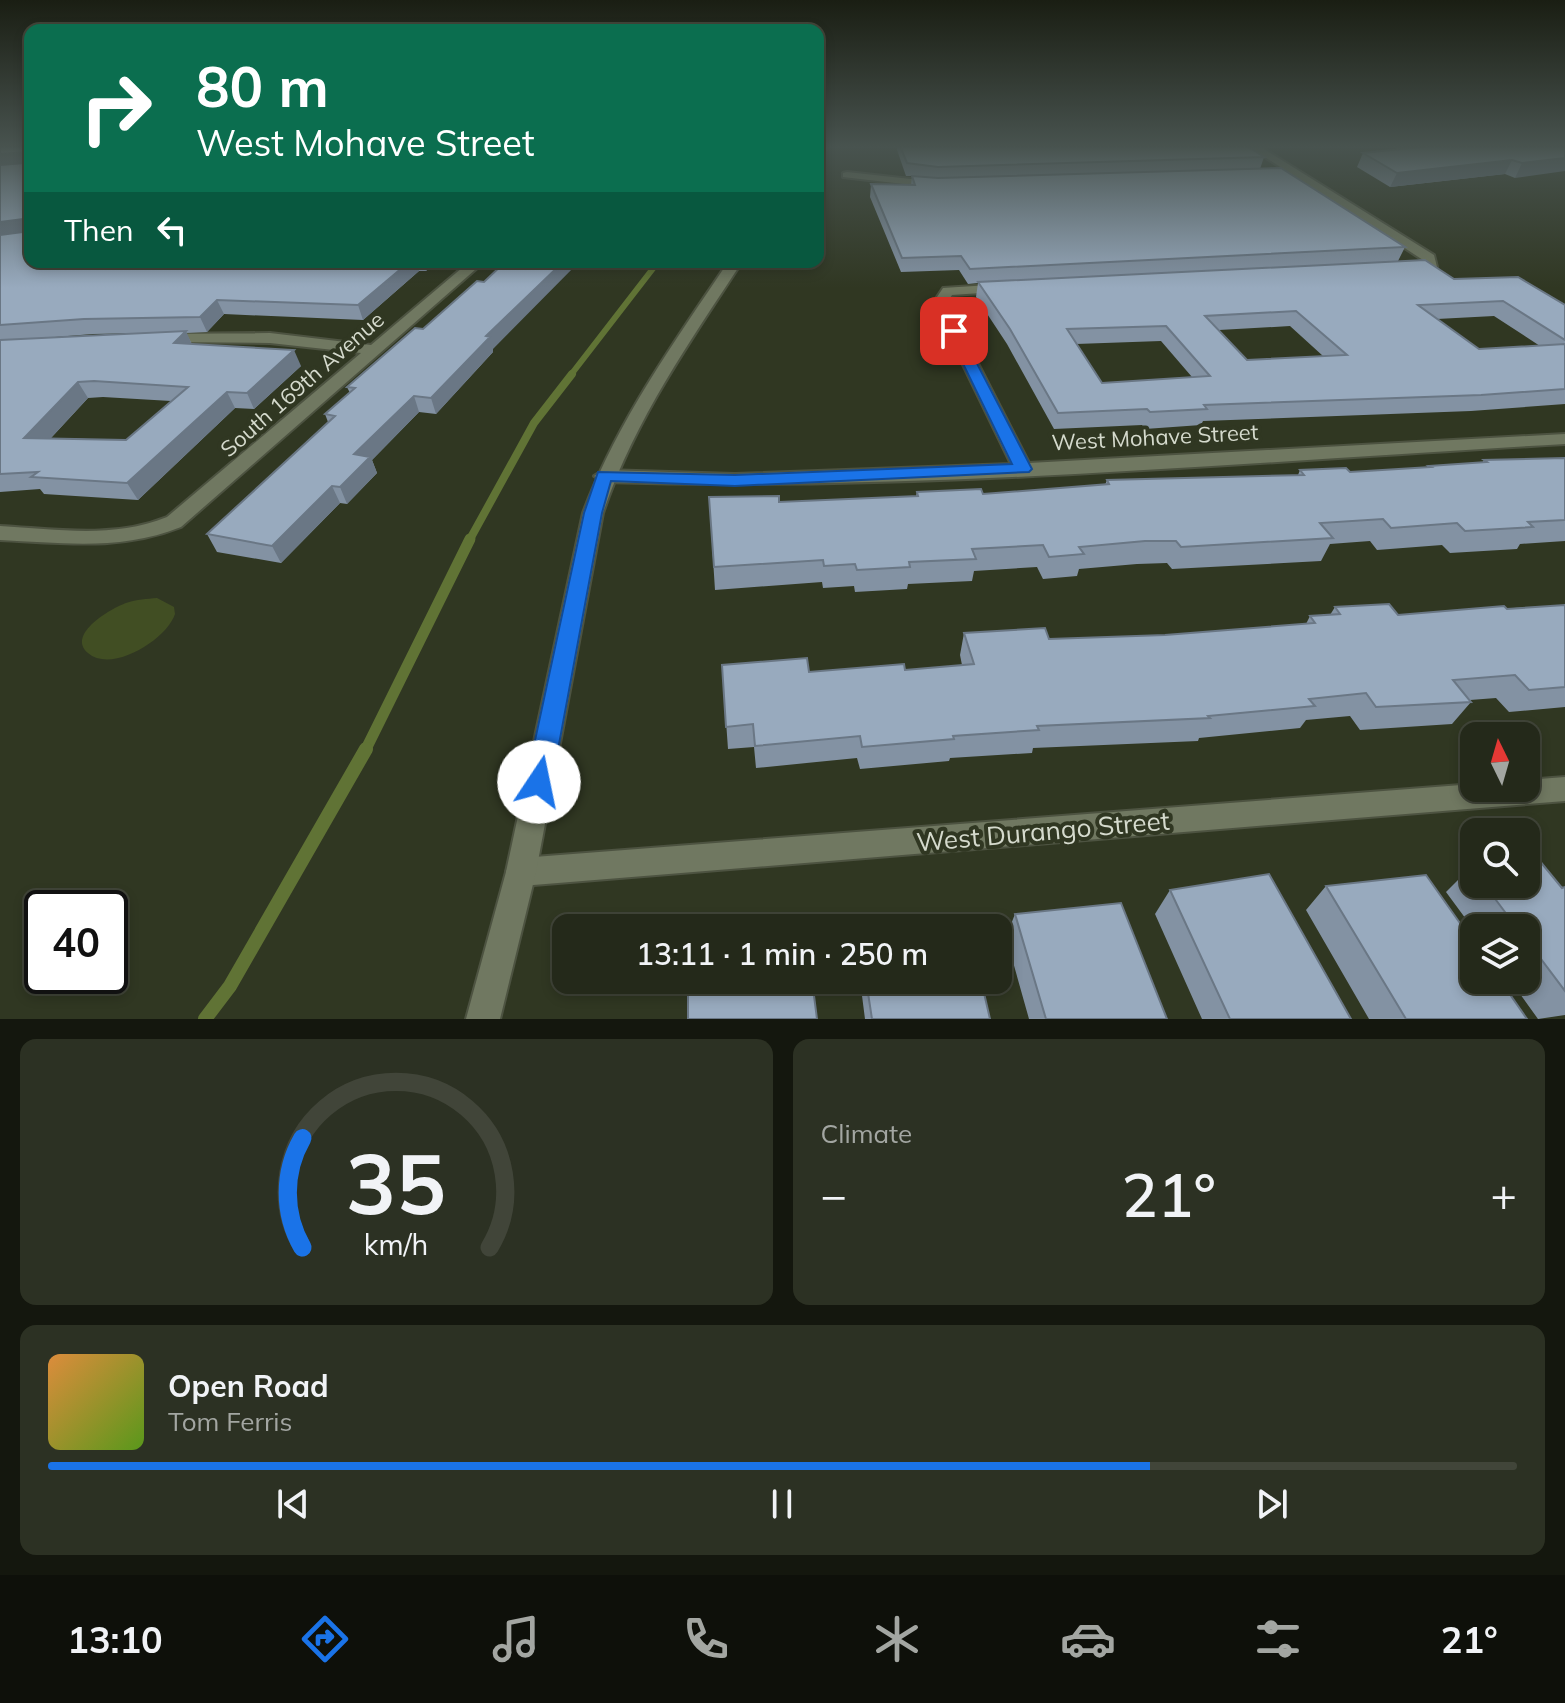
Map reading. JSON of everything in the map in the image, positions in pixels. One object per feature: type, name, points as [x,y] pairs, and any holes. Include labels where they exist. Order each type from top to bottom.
[{"type":"street","points":[[1328,194],[1429,258],[1430,267],[1394,271]]},
{"type":"street","name":"South 169th Avenue","points":[[0,533],[109,540],[152,533],[186,513],[470,268]]},
{"type":"street","points":[[483,1019],[521,872],[593,513],[604,476],[624,435],[731,268]]},
{"type":"street","points":[[1019,287],[948,291],[940,303],[1023,469]]},
{"type":"street","points":[[147,338],[270,338],[374,350]]},
{"type":"street","name":"West Mohave Street","points":[[604,476],[735,480],[1023,469],[1565,439]]},
{"type":"street","name":"West Durango Street","points":[[521,872],[1565,789]]},
{"type":"green space","points":[[157,598],[174,607],[175,614],[170,624],[150,643],[138,651],[111,659],[88,653],[83,646],[83,638],[94,623],[126,603]]},
{"type":"building","points":[[0,194],[24,194],[24,219],[0,222]]},
{"type":"building","points":[[875,194],[1321,194],[1405,247],[970,269],[961,256],[902,258]]},
{"type":"building","points":[[24,219],[24,268],[402,268],[358,305],[217,300],[200,317],[84,319],[0,325],[0,235],[22,232]]},
{"type":"building","points":[[1425,260],[1454,279],[1518,277],[1565,305],[1565,340],[1503,301],[1418,305],[1479,349],[1565,344],[1565,389],[1204,405],[1207,409],[1150,412],[1147,409],[1058,413],[1010,329],[978,282]],"holes":[[[1296,311],[1347,355],[1247,360],[1205,316]],[[1166,326],[1210,376],[1102,383],[1067,329]]]},
{"type":"building","points":[[499,268],[557,268],[486,336],[490,337],[431,398],[414,396],[354,454],[370,457],[340,487],[332,486],[272,546],[207,534],[335,416],[325,414],[355,388],[347,387],[415,328],[423,329],[477,281],[484,282]]},
{"type":"building","points":[[186,331],[174,343],[294,350],[247,393],[227,392],[127,483],[31,477],[38,472],[0,474],[0,340]],"holes":[[[78,382],[188,387],[126,440],[24,438]]]},
{"type":"building","points":[[1565,458],[1565,520],[1528,522],[1533,527],[1465,531],[1457,523],[1391,528],[1383,519],[1320,523],[1333,538],[1181,547],[1176,541],[1145,541],[1079,547],[1084,554],[1049,557],[1043,545],[972,549],[976,559],[909,562],[910,567],[857,570],[855,564],[824,566],[823,560],[714,567],[709,497],[779,496],[779,502],[918,496],[917,492],[981,489],[983,494],[1109,484],[1107,480],[1304,475],[1300,470],[1346,468],[1350,472],[1487,462],[1484,460]]},
{"type":"building","points":[[1389,604],[1398,615],[1504,606],[1507,609],[1565,605],[1565,687],[1529,690],[1515,675],[1453,680],[1471,702],[1376,707],[1366,693],[1309,699],[1315,706],[1208,716],[1210,718],[1037,726],[1039,730],[862,747],[860,736],[755,746],[753,724],[726,727],[722,665],[807,658],[809,672],[904,664],[905,670],[974,664],[964,633],[1045,628],[1049,639],[1165,635],[1315,623],[1310,616],[1340,614],[1335,607]]},
{"type":"building","points":[[1540,861],[1562,888],[1565,887],[1565,991],[1540,958],[1540,914],[1506,914],[1494,898],[1540,898]]},
{"type":"building","points":[[1269,874],[1351,1019],[1230,1019],[1170,890]]},
{"type":"building","points":[[1426,875],[1460,923],[1460,994],[1510,994],[1527,1019],[1406,1019],[1326,886]]},
{"type":"building","points":[[1121,903],[1167,1019],[1046,1019],[1015,914]]},
{"type":"building","points":[[688,994],[814,994],[817,1019],[688,1019]]},
{"type":"building","points":[[868,994],[984,994],[990,1019],[872,1019]]},
{"type":"waterway","points":[[570,376],[653,268]]},
{"type":"waterway","points":[[469,541],[534,423],[572,374]]},
{"type":"waterway","points":[[366,749],[469,541]]},
{"type":"waterway","points":[[205,1019],[230,986],[366,749]]},
{"type":"route","points":[[539,782],[593,513],[604,476],[735,480],[1023,469],[954,331]]}]
